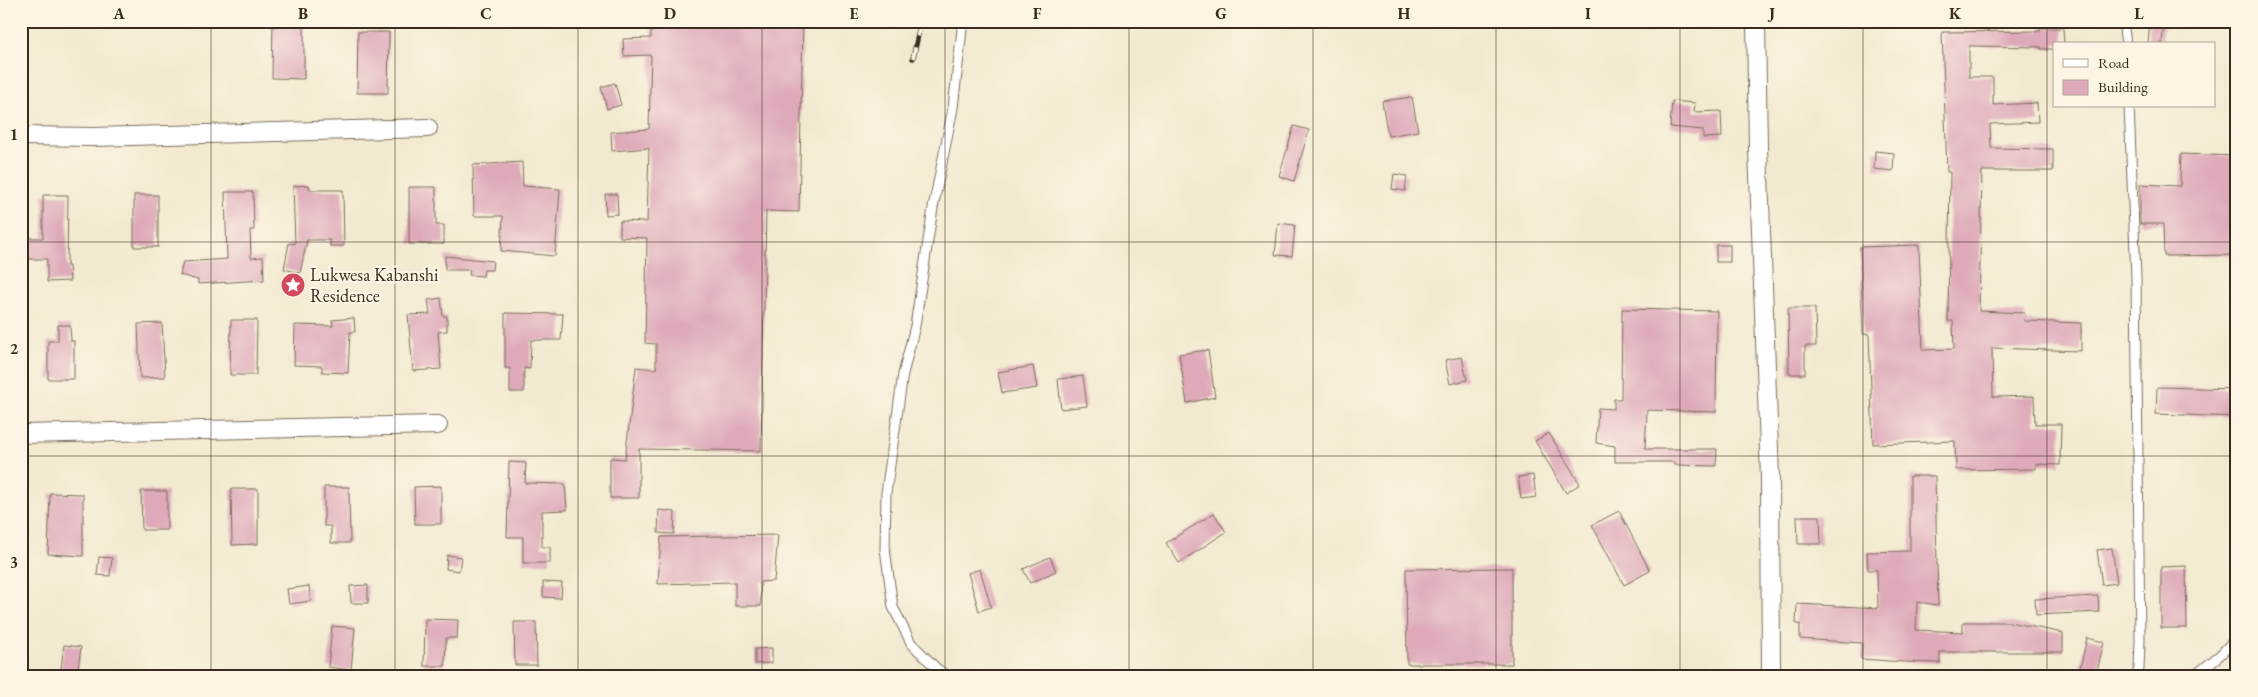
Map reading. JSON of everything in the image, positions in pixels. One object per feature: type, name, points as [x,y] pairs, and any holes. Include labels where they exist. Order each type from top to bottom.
[{"type":"street","points":[[1756,21],[1758,148],[1769,467],[1771,676]]},
{"type":"street","points":[[21,136],[93,137],[428,128]]},
{"type":"street","points":[[21,434],[438,424]]},
{"type":"lane","points":[[947,676],[936,668],[911,643],[893,607],[885,549],[886,494],[903,374],[915,326],[933,208],[953,108],[963,21]]},
{"type":"lane","points":[[2123,21],[2126,42]]},
{"type":"lane","points":[[2130,108],[2136,288],[2140,641],[2139,669],[2136,676]]},
{"type":"lane","points":[[2194,676],[2220,655],[2237,637]]},
{"type":"building","points":[[273,21],[304,22],[304,79],[272,78]]},
{"type":"building","points":[[651,21],[803,21],[799,212],[766,211],[761,451],[639,449],[639,498],[610,498],[610,458],[625,459],[636,367],[656,369],[656,344],[645,343],[647,238],[620,237],[620,221],[647,222],[649,148],[612,151],[611,132],[649,129],[651,55],[624,56],[623,39],[651,38]]},
{"type":"building","points":[[2150,21],[2164,21],[2162,42],[2148,42]]},
{"type":"building","points":[[2040,28],[2063,28],[2064,42],[2053,42],[2053,49],[2041,49],[2041,47],[1969,46],[1969,77],[1993,77],[1993,105],[2037,103],[2038,122],[1990,124],[1991,148],[2053,149],[2053,171],[1982,171],[1979,311],[2025,313],[2024,321],[2081,323],[2081,351],[1992,348],[1993,397],[2034,396],[2035,424],[2061,424],[2060,465],[2036,464],[2036,469],[1956,470],[1955,441],[1873,444],[1869,334],[1863,334],[1860,247],[1919,245],[1923,350],[1954,349],[1953,321],[1948,321],[1950,172],[1947,172],[1942,32],[2040,31]]},
{"type":"building","points":[[358,32],[389,32],[388,93],[357,93]]},
{"type":"building","points":[[615,83],[621,105],[607,109],[601,87]]},
{"type":"building","points":[[1412,97],[1418,131],[1388,136],[1382,101]]},
{"type":"building","points":[[1672,101],[1695,103],[1694,112],[1721,111],[1722,137],[1703,138],[1703,130],[1670,127]]},
{"type":"building","points":[[1294,126],[1309,130],[1294,181],[1279,176]]},
{"type":"building","points":[[1875,151],[1894,153],[1893,171],[1874,169]]},
{"type":"building","points":[[2181,154],[2237,156],[2237,255],[2164,256],[2163,224],[2140,224],[2140,184],[2180,186]]},
{"type":"building","points":[[522,162],[523,186],[560,189],[555,256],[501,251],[503,216],[474,216],[473,165]]},
{"type":"building","points":[[1394,174],[1407,176],[1405,191],[1392,189]]},
{"type":"building","points":[[309,185],[310,190],[343,190],[344,246],[330,246],[330,240],[307,240],[300,273],[284,269],[289,243],[295,244],[293,186]]},
{"type":"building","points":[[409,187],[436,187],[436,225],[444,225],[444,244],[409,244]]},
{"type":"building","points":[[225,192],[253,192],[254,230],[250,230],[251,258],[263,257],[264,280],[198,284],[198,280],[180,275],[183,262],[227,259]]},
{"type":"building","points":[[605,194],[617,194],[618,214],[606,215]]},
{"type":"building","points":[[43,195],[68,195],[67,266],[69,266],[70,281],[47,282],[47,259],[21,259],[21,238],[43,238]]},
{"type":"building","points":[[134,195],[158,195],[158,247],[134,247]]},
{"type":"building","points":[[1278,223],[1295,225],[1292,256],[1275,255]]},
{"type":"building","points":[[1716,245],[1730,245],[1730,262],[1716,262]]},
{"type":"building","points":[[445,256],[493,261],[492,270],[484,270],[483,276],[469,275],[470,270],[445,270]]},
{"type":"building","points":[[441,298],[443,316],[447,316],[447,331],[438,332],[441,369],[413,371],[408,315],[430,314],[428,300]]},
{"type":"building","points":[[1788,308],[1815,308],[1816,346],[1805,346],[1805,374],[1789,374]]},
{"type":"building","points":[[1622,309],[1717,311],[1716,412],[1647,410],[1645,449],[1717,449],[1716,466],[1674,465],[1674,462],[1615,462],[1615,446],[1596,443],[1598,408],[1614,409],[1614,399],[1621,399]]},
{"type":"building","points":[[505,313],[563,314],[561,340],[531,340],[530,369],[524,368],[524,392],[510,392],[510,368],[505,368]]},
{"type":"building","points":[[354,318],[355,332],[350,332],[348,373],[322,372],[322,366],[294,365],[295,325],[333,326],[332,320]]},
{"type":"building","points":[[231,320],[257,320],[256,375],[230,375]]},
{"type":"building","points":[[162,323],[165,377],[140,378],[138,324]]},
{"type":"building","points":[[58,325],[70,325],[71,341],[74,341],[74,379],[48,379],[48,341],[58,341]]},
{"type":"building","points":[[1208,350],[1215,397],[1187,403],[1179,354]]},
{"type":"building","points":[[1462,357],[1467,380],[1450,384],[1445,360]]},
{"type":"building","points":[[1033,366],[1037,388],[1002,393],[998,372]]},
{"type":"building","points":[[1083,376],[1087,406],[1061,409],[1058,379]]},
{"type":"building","points":[[2157,387],[2237,389],[2237,417],[2156,414]]},
{"type":"building","points":[[1549,433],[1580,484],[1566,493],[1535,441]]},
{"type":"building","points":[[509,462],[526,463],[525,483],[565,484],[567,510],[542,511],[542,547],[550,547],[550,563],[523,563],[523,537],[507,537]]},
{"type":"building","points":[[1533,475],[1536,497],[1521,499],[1518,477]]},
{"type":"building","points":[[1910,476],[1935,476],[1938,605],[1917,602],[1916,630],[1963,632],[1963,622],[2009,622],[2063,633],[2063,652],[1940,652],[1940,663],[1905,662],[1861,659],[1862,643],[1800,639],[1800,624],[1796,624],[1797,604],[1878,608],[1877,570],[1868,570],[1867,552],[1910,551]]},
{"type":"building","points":[[441,486],[441,524],[415,524],[414,487]]},
{"type":"building","points":[[324,487],[349,487],[350,543],[331,543],[331,526],[324,526]]},
{"type":"building","points":[[231,489],[258,489],[258,544],[232,545]]},
{"type":"building","points":[[141,491],[167,491],[167,530],[142,530]]},
{"type":"building","points":[[50,493],[83,494],[83,556],[48,554]]},
{"type":"building","points":[[659,510],[675,512],[674,534],[658,533]]},
{"type":"building","points":[[1619,511],[1650,571],[1624,585],[1592,525]]},
{"type":"building","points":[[1214,513],[1226,532],[1179,563],[1166,543]]},
{"type":"building","points":[[1797,516],[1820,516],[1821,544],[1798,544]]},
{"type":"building","points":[[778,535],[774,581],[760,582],[761,606],[735,606],[735,582],[658,584],[661,537]]},
{"type":"building","points":[[2112,548],[2117,583],[2102,585],[2097,550]]},
{"type":"building","points":[[447,555],[461,557],[459,571],[446,569]]},
{"type":"building","points":[[99,557],[112,558],[110,576],[97,575]]},
{"type":"building","points":[[1050,557],[1056,571],[1030,583],[1023,569]]},
{"type":"building","points":[[2186,566],[2187,628],[2161,628],[2161,567]]},
{"type":"building","points":[[1512,568],[1512,664],[1407,664],[1406,569]]},
{"type":"building","points":[[980,569],[991,607],[979,611],[968,573]]},
{"type":"building","points":[[543,582],[562,583],[561,598],[543,597]]},
{"type":"building","points":[[368,585],[368,603],[351,603],[350,586]]},
{"type":"building","points":[[309,586],[311,601],[289,604],[287,589]]},
{"type":"building","points":[[2098,596],[2099,612],[2036,615],[2035,599]]},
{"type":"building","points":[[425,619],[458,620],[457,638],[446,638],[445,666],[424,666]]},
{"type":"building","points":[[514,622],[536,622],[537,665],[515,665]]},
{"type":"building","points":[[332,626],[355,628],[351,670],[328,667]]},
{"type":"building","points":[[2087,638],[2104,642],[2096,676],[2079,673]]},
{"type":"building","points":[[64,645],[81,647],[77,676],[60,676]]},
{"type":"building","points":[[772,648],[772,663],[755,664],[755,649]]},
{"type":"railway","points":[[913,58],[921,21]]},
{"type":"place","name":"Lukwesa Kabanshi Residence","points":[[293,285]]}]
